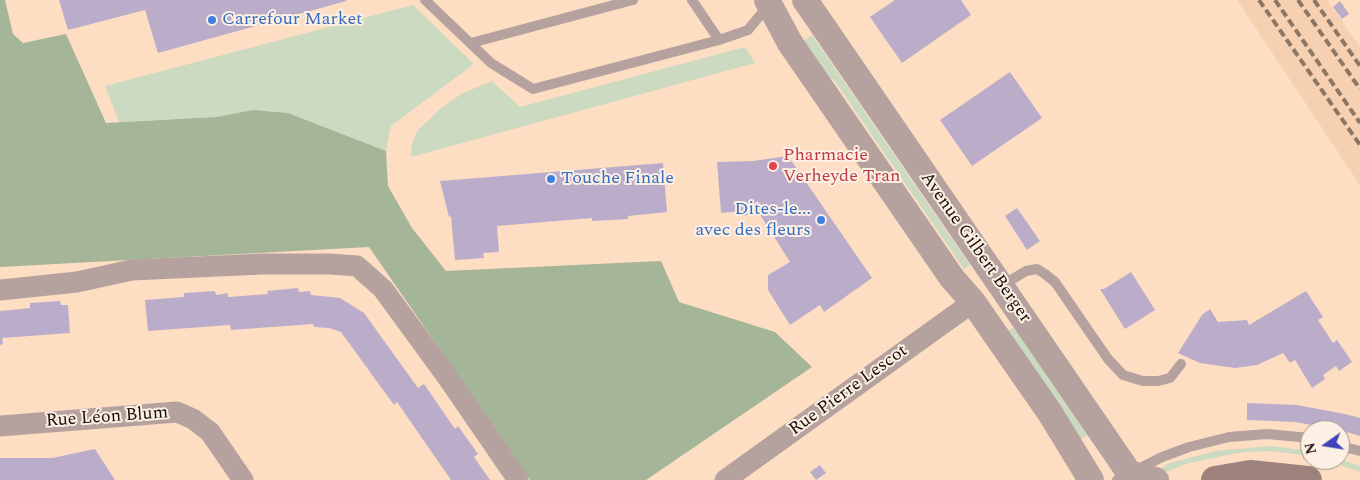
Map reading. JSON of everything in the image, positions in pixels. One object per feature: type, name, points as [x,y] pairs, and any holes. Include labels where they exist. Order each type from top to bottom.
[{"type":"main road","points":[[1215,480],[1250,474],[1308,480]]},
{"type":"street","name":"Avenue Gilbert Berger","points":[[767,0],[795,51],[952,278],[973,302],[1050,413],[1091,480]]},
{"type":"street","name":"Avenue Gilbert Berger","points":[[805,0],[1000,286],[1123,476]]},
{"type":"street","points":[[0,290],[77,282],[132,270],[263,264],[357,266],[383,290],[448,378],[518,480]]},
{"type":"street","points":[[973,302],[1000,286]]},
{"type":"street","name":"Rue Pierre Lescot","points":[[734,478],[973,302]]},
{"type":"street","name":"Rue Léon Blum","points":[[0,426],[178,412],[193,419],[210,432],[243,480]]},
{"type":"street","points":[[1123,476],[1156,480]]},
{"type":"lane","points":[[425,0],[491,63],[533,90],[720,40],[748,30],[762,13],[767,0]]},
{"type":"lane","points":[[471,43],[633,0]]},
{"type":"lane","points":[[692,0],[720,40]]},
{"type":"lane","points":[[1000,286],[1026,271],[1038,269],[1045,274],[1055,282],[1108,360],[1123,375],[1142,382],[1158,381],[1170,378],[1181,364]]},
{"type":"lane","points":[[1123,476],[1189,447],[1229,437],[1267,434],[1300,437]]},
{"type":"shaded area","points":[[1237,0],[1327,0],[1360,47],[1360,185]]},
{"type":"green space","points":[[0,0],[5,0],[13,34],[23,43],[66,34],[106,123],[216,117],[253,110],[288,113],[386,151],[388,186],[412,228],[446,271],[661,261],[679,302],[775,332],[812,367],[646,480],[530,480],[369,247],[0,267]]},
{"type":"green space","points":[[413,5],[474,64],[391,126],[386,151],[288,113],[253,110],[216,117],[119,122],[105,86]]},
{"type":"green space","points":[[812,35],[970,265],[964,269],[834,80],[820,75],[799,44]]},
{"type":"green space","points":[[745,47],[755,63],[411,157],[412,144],[417,131],[441,108],[463,93],[492,81],[520,107]]},
{"type":"green space","points":[[1014,327],[1088,434],[1080,440],[1006,332]]},
{"type":"green space","points":[[1271,446],[1300,450],[1300,455],[1271,451],[1243,452],[1189,463],[1163,473],[1160,470],[1167,464],[1215,451]]},
{"type":"green space","points":[[1350,462],[1360,466],[1360,472],[1350,468]]},
{"type":"building","name":"Carrefour Market","points":[[59,0],[346,1],[158,53],[145,10],[68,30]]},
{"type":"building","points":[[895,0],[961,0],[971,15],[902,63],[870,17]]},
{"type":"building","points":[[1340,1],[1349,14],[1342,19],[1333,7]]},
{"type":"building","points":[[1010,72],[1042,118],[972,166],[940,120]]},
{"type":"building","points":[[788,156],[872,278],[824,312],[820,305],[790,325],[768,290],[768,275],[790,262],[759,213],[743,216],[741,211],[721,213],[717,162],[753,161]]},
{"type":"building","points":[[663,163],[667,212],[628,216],[628,219],[592,221],[592,218],[497,226],[499,252],[483,253],[484,258],[455,260],[451,216],[449,217],[440,181]]},
{"type":"building","points":[[1017,208],[1040,241],[1027,250],[1005,216]]},
{"type":"building","points":[[1131,272],[1155,310],[1125,329],[1100,289],[1104,289]]},
{"type":"building","points":[[298,288],[299,292],[310,291],[311,295],[340,298],[364,313],[418,388],[424,384],[455,429],[458,426],[478,454],[474,457],[490,480],[451,480],[397,402],[394,405],[341,332],[329,328],[314,327],[313,324],[231,330],[230,325],[148,331],[145,300],[184,297],[184,293],[215,291],[216,295],[228,293],[228,297],[268,294],[267,291]]},
{"type":"building","points":[[1306,291],[1323,317],[1318,320],[1333,343],[1337,340],[1352,362],[1339,371],[1336,366],[1323,375],[1325,379],[1312,388],[1295,360],[1290,363],[1283,353],[1257,365],[1235,368],[1200,363],[1178,353],[1202,315],[1210,309],[1218,322],[1247,320],[1249,325]]},
{"type":"building","points":[[60,301],[61,305],[68,305],[70,333],[2,338],[3,344],[0,345],[0,311],[30,308],[30,303]]},
{"type":"building","points":[[1247,403],[1297,405],[1360,418],[1360,436],[1350,433],[1350,420],[1300,420],[1300,423],[1247,420]]},
{"type":"building","points":[[95,449],[115,480],[0,480],[0,458],[52,458]]},
{"type":"building","points":[[820,465],[826,473],[816,480],[810,472]]},
{"type":"railway","points":[[1259,0],[1360,145]]},
{"type":"railway","points":[[1275,0],[1360,123]]},
{"type":"railway","points":[[1298,0],[1360,89]]},
{"type":"railway","points":[[1314,0],[1360,66]]},
{"type":"place","name":"Carrefour Market","points":[[212,20]]},
{"type":"place","name":"Pharmacie Verheyde Tran","points":[[773,166]]},
{"type":"place","name":"Touche Finale","points":[[551,179]]},
{"type":"place","name":"Dites-le... avec des fleurs","points":[[821,220]]}]
